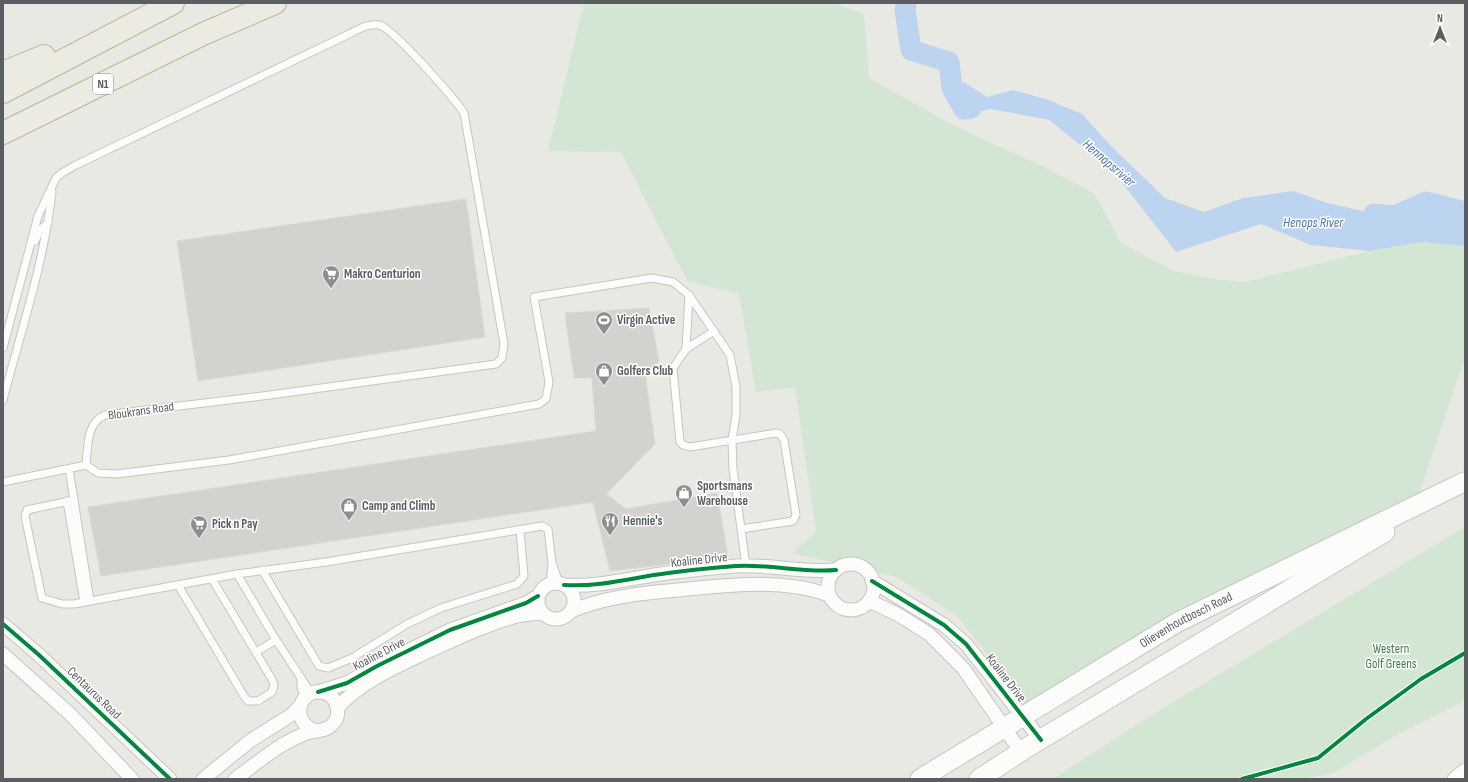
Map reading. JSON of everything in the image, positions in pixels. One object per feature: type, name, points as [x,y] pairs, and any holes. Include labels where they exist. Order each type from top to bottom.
[{"type":"highway","points":[[3,74],[171,3]]},
{"type":"highway","points":[[3,92],[171,3]]},
{"type":"highway","name":"N1","points":[[3,134],[203,34],[275,3]]},
{"type":"main road","name":"Olievenhoutbosch Road","points":[[920,779],[1178,622],[1464,482]]},
{"type":"main road","name":"Olievenhoutbosch Road","points":[[979,779],[1464,482]]},
{"type":"street","name":"Koaline Drive","points":[[558,584],[585,586],[655,575],[746,566],[820,572],[836,570],[846,565],[857,566],[867,571],[872,581],[944,625],[966,644],[1041,740]]},
{"type":"street","points":[[746,566],[747,584]]},
{"type":"street","points":[[829,595],[828,584],[836,570]]},
{"type":"street","points":[[872,581],[874,591],[869,601],[897,614],[929,634],[963,668],[1021,752]]},
{"type":"street","points":[[558,584],[572,594],[574,599],[571,611],[563,618],[557,619],[546,616],[539,608],[538,596],[541,591],[558,584]]},
{"type":"street","name":"Koaline Drive","points":[[571,611],[590,603],[651,592],[747,584],[812,588],[829,595],[835,604],[845,609],[856,610],[869,601]]},
{"type":"street","name":"Koaline Drive","points":[[202,779],[250,741],[291,715],[309,697],[347,684],[377,666],[450,630],[526,603],[538,596]]},
{"type":"street","name":"Koaline Drive","points":[[338,707],[356,691],[393,668],[455,639],[478,629],[518,616],[542,613]]},
{"type":"street","name":"Centaurus Road","points":[[3,624],[39,655],[170,779]]},
{"type":"street","points":[[3,654],[70,714],[132,779]]},
{"type":"street","points":[[235,779],[282,745],[304,734],[316,731],[328,728],[333,724],[337,719],[338,707],[331,696],[309,697],[299,712],[302,722],[306,726],[316,731]]},
{"type":"street","points":[[1454,779],[1465,770]]},
{"type":"street","points":[[1461,779],[1465,777]]},
{"type":"lane","name":"Bloukrans Road","points":[[18,290],[38,216],[52,186],[62,173],[347,35],[372,25],[385,27],[432,74],[455,100],[464,113],[504,344],[502,358],[496,364],[270,395],[105,415],[94,422],[91,428],[86,465]]},
{"type":"lane","points":[[3,400],[30,302],[48,223],[52,186]]},
{"type":"lane","points":[[3,348],[18,290],[23,284],[36,238],[41,229],[48,223]]},
{"type":"lane","points":[[3,482],[86,465],[98,473],[117,474],[229,460],[539,404],[546,399],[549,382],[534,297],[652,278],[673,282],[689,295],[730,355],[736,387],[736,414],[732,440],[733,470],[746,566]]},
{"type":"lane","points":[[686,349],[689,295]]},
{"type":"lane","points":[[16,300],[30,302]]},
{"type":"lane","points":[[714,331],[686,349],[673,368],[680,442],[682,445],[690,447],[776,433],[780,434],[784,440],[796,515],[794,521],[741,529]]},
{"type":"lane","points":[[68,469],[70,500],[87,601]]},
{"type":"lane","points":[[70,500],[28,510],[25,516],[26,527],[42,598],[62,604],[87,601],[237,574],[326,562],[542,526],[546,527],[552,563],[558,584]]},
{"type":"lane","points":[[262,570],[319,666],[328,668],[352,658],[407,624],[441,608],[517,584],[524,576],[520,530]]},
{"type":"lane","points":[[237,574],[301,679],[301,688],[309,697]]},
{"type":"lane","points":[[178,585],[244,696],[248,701],[258,701],[272,692],[274,685],[212,579]]},
{"type":"lane","points":[[256,652],[276,640]]},
{"type":"green space","points":[[584,3],[832,3],[864,14],[869,78],[953,125],[1042,166],[1094,193],[1121,243],[1174,271],[1213,279],[1245,282],[1370,251],[1421,242],[1465,246],[1465,357],[1415,506],[1031,711],[958,617],[897,577],[792,553],[816,532],[795,387],[756,392],[739,294],[687,281],[621,152],[548,151]]},
{"type":"green space","name":"Western Golf Greens","points":[[1465,527],[1465,701],[1395,736],[1332,774],[1300,779],[1053,779],[1158,711]]},
{"type":"water","name":"Henops River","points":[[964,82],[987,97],[1013,90],[1046,99],[1082,114],[1110,145],[1165,198],[1204,212],[1243,198],[1293,191],[1327,203],[1376,214],[1401,213],[1426,202],[1465,212],[1465,246],[1421,242],[1370,251],[1311,245],[1261,224],[1176,252],[1113,171],[1049,120],[991,109],[962,115],[950,94]]},
{"type":"building","name":"Makro Centurion","points":[[466,199],[485,337],[198,381],[177,241]]},
{"type":"building","points":[[649,308],[659,362],[645,373],[655,444],[606,494],[626,509],[717,493],[728,557],[610,571],[593,502],[101,576],[88,507],[596,431],[592,378],[574,378],[565,313]]},
{"type":"waterway","name":"Hennopsrivier","points":[[906,3],[905,10],[911,50],[949,62],[952,88],[964,109],[971,108]]},
{"type":"waterway","name":"Hennopsrivier","points":[[1374,214],[1394,216],[1426,202],[1465,212]]},
{"type":"cycle path","points":[[564,585],[598,584],[674,572],[736,566],[761,566],[824,571],[836,570]]},
{"type":"cycle path","points":[[872,581],[944,625],[966,644],[1041,740]]},
{"type":"cycle path","points":[[318,692],[347,683],[377,666],[450,630],[526,603],[538,596]]},
{"type":"cycle path","points":[[3,624],[39,655],[170,779]]},
{"type":"cycle path","points":[[1242,779],[1318,758],[1366,719],[1421,679],[1465,653]]},
{"type":"place","name":"Makro Centurion","points":[[331,289]]},
{"type":"place","name":"Virgin Active","points":[[604,335]]},
{"type":"place","name":"Golfers Club","points":[[604,386]]},
{"type":"place","name":"Sportsmans Warehouse","points":[[684,508]]},
{"type":"place","name":"Camp and Climb","points":[[349,521]]},
{"type":"place","name":"Hennie's","points":[[610,536]]},
{"type":"place","name":"Pick n Pay","points":[[199,539]]}]
